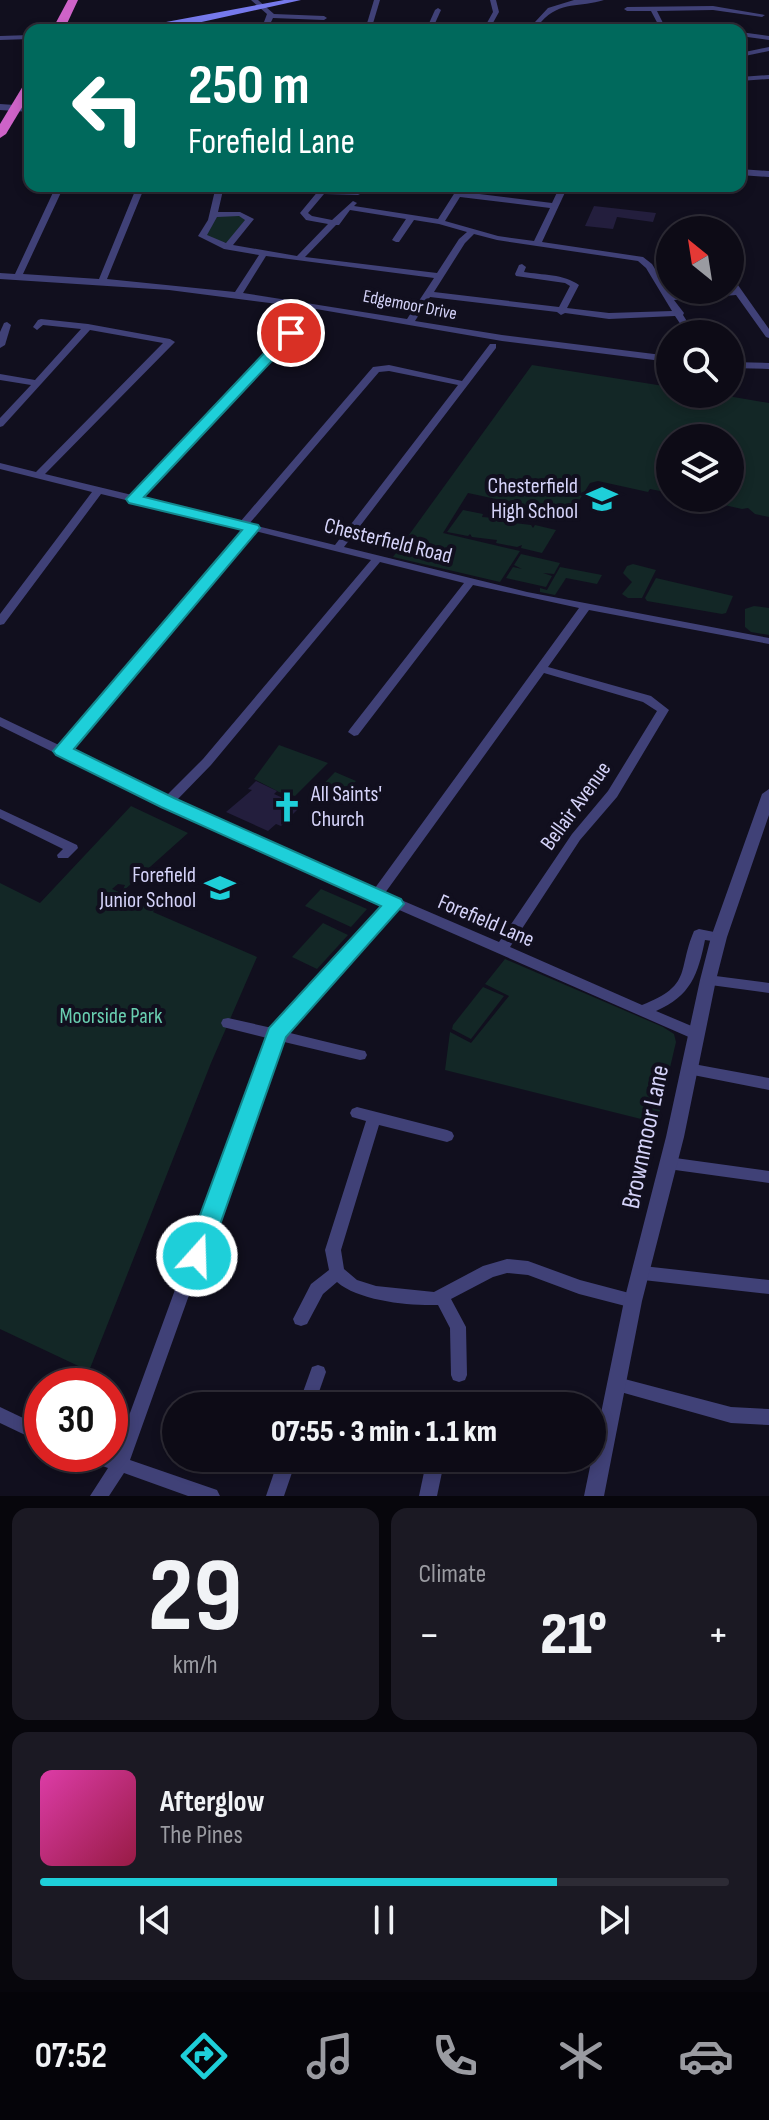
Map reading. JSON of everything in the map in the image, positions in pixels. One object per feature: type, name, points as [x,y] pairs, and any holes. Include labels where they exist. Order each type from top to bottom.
[{"type":"highway","points":[[61,24],[73,0]]},
{"type":"highway","points":[[3,129],[24,112]]},
{"type":"main road","points":[[171,24],[297,0]]},
{"type":"street","points":[[254,0],[271,16]]},
{"type":"street","points":[[370,24],[377,0]]},
{"type":"street","points":[[489,24],[496,12],[493,0]]},
{"type":"street","points":[[540,24],[543,15],[552,9],[601,0]]},
{"type":"street","points":[[682,0],[686,8]]},
{"type":"street","points":[[732,11],[742,0]]},
{"type":"street","points":[[627,9],[686,8],[762,15]]},
{"type":"street","points":[[653,9],[660,24]]},
{"type":"street","points":[[432,24],[438,10]]},
{"type":"street","points":[[271,16],[322,16]]},
{"type":"street","points":[[267,24],[271,16]]},
{"type":"street","points":[[746,35],[769,38]]},
{"type":"street","points":[[0,38],[24,37]]},
{"type":"street","points":[[746,54],[769,49]]},
{"type":"street","points":[[746,79],[769,77]]},
{"type":"street","points":[[0,107],[24,110]]},
{"type":"street","points":[[746,172],[769,174]]},
{"type":"street","points":[[18,277],[57,192]]},
{"type":"street","points":[[102,281],[139,192]]},
{"type":"street","points":[[219,192],[203,238],[227,247],[264,253],[440,276]]},
{"type":"street","points":[[322,192],[304,213],[309,218],[336,223]]},
{"type":"street","points":[[300,258],[350,208],[359,192]]},
{"type":"street","points":[[440,222],[460,192]]},
{"type":"street","points":[[473,192],[554,206]]},
{"type":"street","points":[[537,243],[561,192]]},
{"type":"street","points":[[350,208],[440,222],[472,232],[640,259],[656,277]]},
{"type":"street","points":[[213,215],[240,214],[250,219],[227,247]]},
{"type":"street","points":[[385,238],[400,240],[412,217]]},
{"type":"street","points":[[411,320],[472,232]]},
{"type":"street","points":[[238,295],[264,253]]},
{"type":"street","points":[[522,267],[519,274],[575,285],[561,312]]},
{"type":"street","name":"Edgemoor Drive","points":[[0,276],[102,281],[238,295],[411,320],[447,329],[656,357]]},
{"type":"street","points":[[430,294],[561,312],[630,317],[680,313]]},
{"type":"street","points":[[744,300],[769,335]]},
{"type":"street","points":[[674,304],[684,320]]},
{"type":"street","points":[[134,499],[312,310]]},
{"type":"street","points":[[37,327],[41,322],[88,327],[170,342],[38,475]]},
{"type":"street","points":[[0,345],[7,324]]},
{"type":"street","points":[[0,424],[88,327]]},
{"type":"street","points":[[337,549],[493,346]]},
{"type":"street","points":[[744,365],[769,366]]},
{"type":"street","points":[[63,751],[376,369],[389,368],[465,384]]},
{"type":"street","points":[[0,377],[37,383]]},
{"type":"street","name":"Chesterfield Road","points":[[0,466],[585,608],[769,641]]},
{"type":"street","points":[[0,622],[98,491]]},
{"type":"street","points":[[167,803],[207,762],[377,559]]},
{"type":"street","points":[[354,732],[471,581]]},
{"type":"street","points":[[376,896],[585,608]]},
{"type":"street","name":"Bellair Avenue","points":[[501,950],[576,837],[613,794],[663,710],[647,699],[543,669]]},
{"type":"street","name":"Forefield Lane","points":[[0,721],[167,803],[696,1034]]},
{"type":"street","name":"Brownmoor Lane","points":[[594,1496],[633,1301],[643,1273],[708,980],[719,937],[769,794]]},
{"type":"street","points":[[0,813],[72,848],[63,855]]},
{"type":"street","points":[[128,1442],[276,1033],[394,904]]},
{"type":"street","points":[[641,1011],[665,1002],[683,989],[691,974],[699,934],[719,937]]},
{"type":"street","points":[[708,980],[769,988]]},
{"type":"street","points":[[228,1023],[360,1055]]},
{"type":"street","points":[[688,1069],[769,1084]]},
{"type":"street","points":[[357,1113],[447,1136]]},
{"type":"street","points":[[374,1118],[333,1250],[337,1272],[352,1285],[376,1293],[436,1299],[489,1271],[507,1266],[528,1268],[579,1287],[633,1301]]},
{"type":"street","points":[[668,1163],[769,1177]]},
{"type":"street","points":[[301,1319],[317,1289],[337,1272]]},
{"type":"street","points":[[643,1273],[769,1287]]},
{"type":"street","points":[[442,1297],[458,1327],[459,1375]]},
{"type":"street","points":[[311,1392],[318,1372]]},
{"type":"street","points":[[617,1384],[731,1415],[769,1417]]},
{"type":"street","points":[[0,1415],[24,1426]]},
{"type":"street","points":[[128,1467],[211,1496]]},
{"type":"street","points":[[99,1496],[115,1472]]},
{"type":"street","points":[[275,1496],[283,1472]]},
{"type":"street","points":[[428,1496],[433,1472]]},
{"type":"green space","points":[[237,215],[246,219],[227,243],[207,239],[206,233],[217,216]]},
{"type":"green space","points":[[532,365],[656,385],[656,408],[744,408],[744,399],[769,403],[769,517],[744,509],[744,424],[656,424],[656,490],[650,489],[648,492],[598,481],[590,483],[573,510],[554,506],[551,511],[468,493],[443,533],[520,551],[500,582],[393,557]]},
{"type":"green space","points":[[463,510],[483,514],[482,517],[531,525],[533,528],[535,525],[556,530],[542,553],[521,548],[522,545],[517,547],[470,534],[447,532]]},
{"type":"green space","points":[[521,554],[560,563],[554,574],[543,573],[552,576],[546,587],[506,578],[513,567],[522,569],[514,565]]},
{"type":"green space","points":[[633,564],[656,570],[642,598],[628,598],[622,594],[632,582],[623,573],[627,566]]},
{"type":"green space","points":[[560,567],[602,575],[597,584],[566,578],[555,595],[540,592],[540,588],[547,590]]},
{"type":"green space","points":[[656,578],[733,596],[726,613],[722,614],[647,601],[645,598]]},
{"type":"green space","points":[[754,606],[769,608],[769,635],[751,632],[745,627],[745,609]]},
{"type":"green space","points":[[279,745],[328,763],[295,796],[279,792],[254,779]]},
{"type":"green space","points":[[335,772],[356,781],[337,801],[316,792]]},
{"type":"green space","name":"Moorside Park","points":[[131,806],[188,833],[122,892],[125,885],[118,884],[112,889],[153,907],[158,905],[153,912],[257,957],[211,1063],[90,1368],[83,1368],[0,1329],[0,883],[40,903]]},
{"type":"green space","points":[[321,889],[367,909],[351,927],[305,906]]},
{"type":"green space","points":[[323,923],[348,935],[317,969],[292,957]]},
{"type":"green space","points":[[505,959],[674,1034],[676,1042],[657,1123],[445,1070],[450,1032],[471,1043],[509,996],[485,984]]},
{"type":"green space","points":[[483,987],[504,996],[471,1039],[452,1029]]},
{"type":"building","points":[[594,206],[656,213],[653,222],[617,217],[613,229],[585,226]]},
{"type":"building","name":"All Saints' Church","points":[[256,781],[277,791],[274,794],[301,806],[281,826],[276,824],[268,831],[226,812],[252,790],[248,789]]},
{"type":"place","name":"Chesterfield High School","points":[[602,499]]},
{"type":"place","name":"All Saints' Church","points":[[287,807]]},
{"type":"place","name":"Forefield Junior School","points":[[220,888]]},
{"type":"route","points":[[197,1256],[276,1033],[394,904],[167,803],[63,751],[252,528],[134,499],[291,333]]}]
